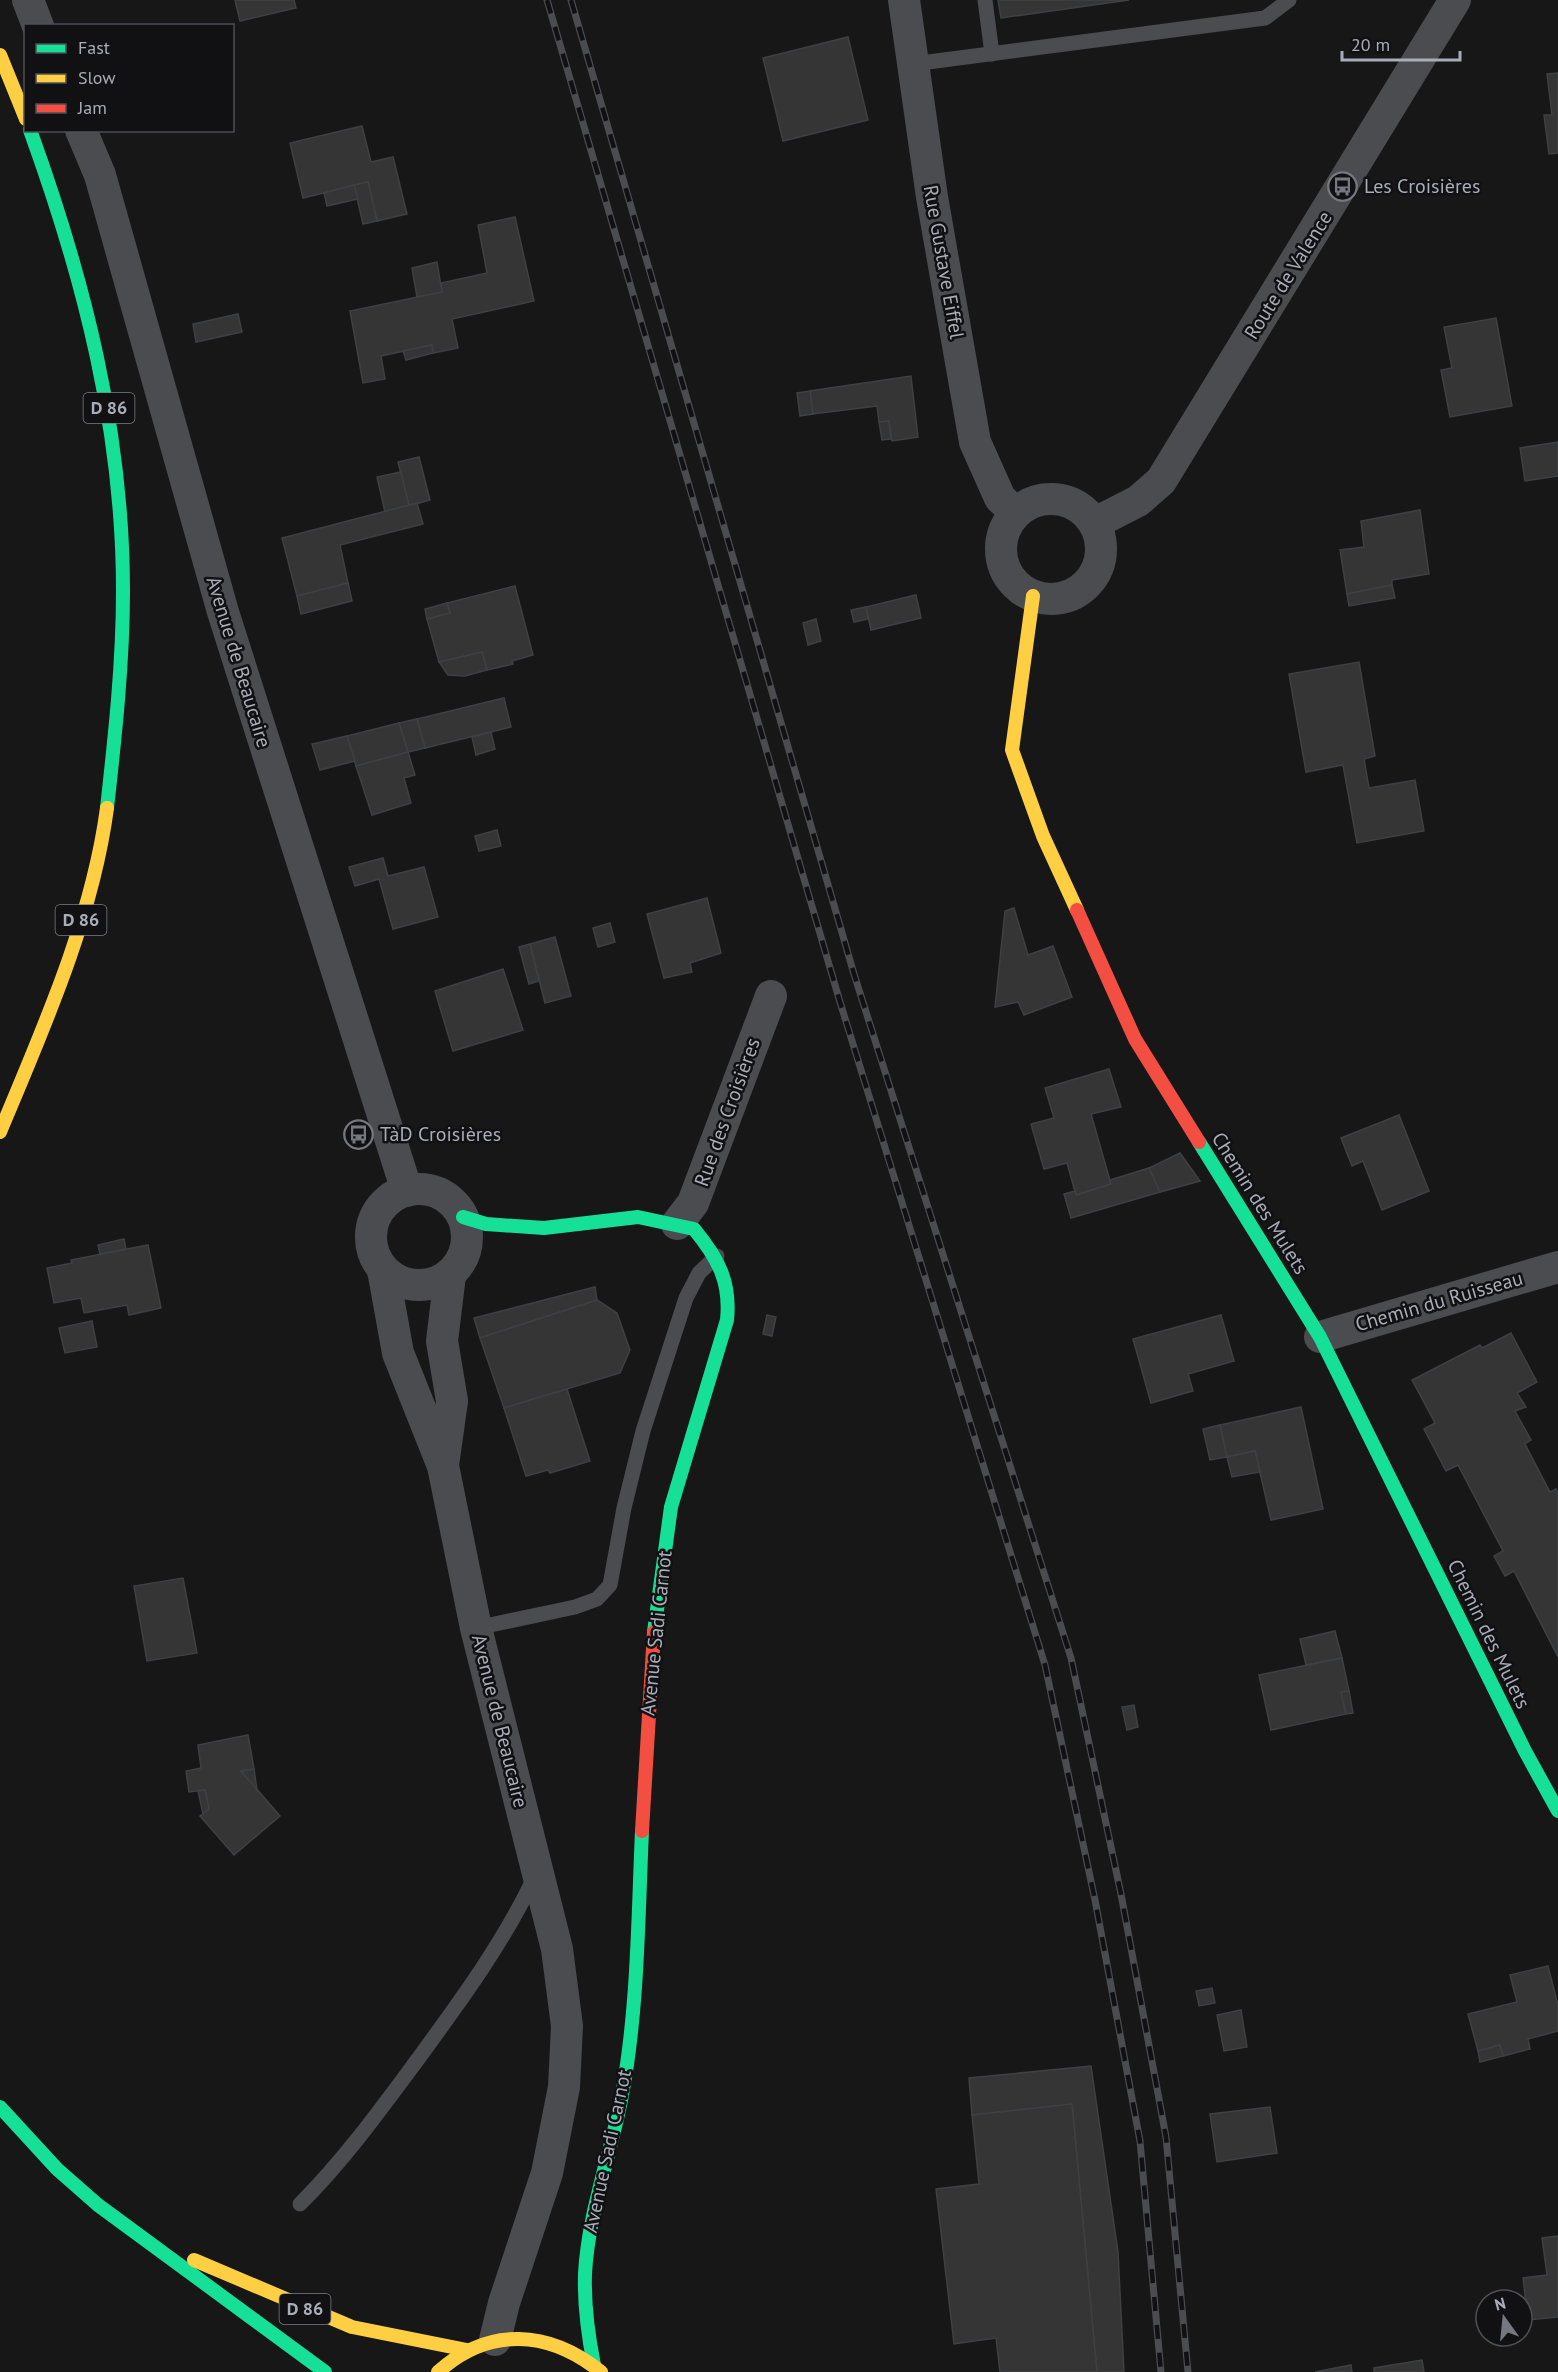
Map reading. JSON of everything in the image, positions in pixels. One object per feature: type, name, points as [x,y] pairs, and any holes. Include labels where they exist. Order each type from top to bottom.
[{"type":"street","points":[[28,0],[37,24]]},
{"type":"street","name":"Rue Gustave Eiffel","points":[[904,0],[932,197],[975,442],[1000,498],[1015,512]]},
{"type":"street","name":"Route de Valence","points":[[1095,523],[1138,501],[1161,481],[1455,0]]},
{"type":"street","points":[[0,55],[24,114]]},
{"type":"street","name":"D 86","points":[[0,1132],[45,1027],[75,943],[101,841],[120,696],[123,579],[120,498],[112,421],[92,321],[59,204],[31,132]]},
{"type":"street","name":"Avenue de Beaucaire","points":[[82,132],[100,175],[227,623],[408,1191]]},
{"type":"street","points":[[1042,499],[1058,499],[1072,503],[1095,523],[1100,538],[1101,553],[1097,568],[1089,582],[1078,591],[1063,597],[1048,599],[1033,596],[1010,579],[1002,559],[1001,538],[1015,512],[1042,499]]},
{"type":"street","name":"Chemin des Mulets","points":[[1033,596],[1012,750],[1017,770],[1043,836],[1135,1039],[1320,1337],[1525,1750],[1558,1811]]},
{"type":"street","name":"Rue des Croisières","points":[[677,1224],[693,1203],[771,996]]},
{"type":"street","points":[[428,1190],[442,1195],[455,1204],[463,1217],[467,1233],[466,1248],[450,1275],[437,1282],[408,1285],[383,1270],[375,1258],[371,1243],[371,1228],[386,1202],[398,1194],[428,1190]]},
{"type":"street","points":[[463,1217],[486,1224],[544,1228],[638,1217],[694,1229],[717,1256]]},
{"type":"street","name":"Avenue Sadi Carnot","points":[[597,2368],[586,2322],[585,2274],[588,2240],[622,2094],[631,2012],[654,1624],[671,1507],[727,1320],[730,1301],[726,1279],[717,1256]]},
{"type":"street","name":"Chemin du Ruisseau","points":[[1320,1337],[1558,1267]]},
{"type":"street","name":"Avenue de Beaucaire","points":[[383,1270],[398,1353],[443,1466],[476,1628],[538,1869],[561,1975],[567,2026],[564,2087],[547,2173],[504,2303],[481,2345]]},
{"type":"street","name":"Avenue de Beaucaire","points":[[443,1466],[452,1401],[442,1341],[450,1275]]},
{"type":"street","name":"D 86","points":[[0,2107],[57,2169],[98,2205],[325,2372]]},
{"type":"street","name":"D 86","points":[[152,2243],[352,2327],[481,2345]]},
{"type":"street","points":[[438,2372],[481,2345],[530,2338],[564,2347],[597,2368]]},
{"type":"lane","points":[[986,0],[992,54]]},
{"type":"lane","points":[[913,64],[1265,18],[1289,0]]},
{"type":"lane","points":[[476,1628],[575,1607],[597,1599],[610,1585],[624,1508],[644,1431],[686,1298],[699,1273],[717,1256]]},
{"type":"lane","points":[[300,2204],[321,2183],[389,2099],[476,1981],[519,1909],[538,1869]]},
{"type":"building","points":[[235,0],[294,0],[296,8],[240,21]]},
{"type":"building","points":[[998,0],[1129,0],[1001,18]]},
{"type":"building","points":[[848,37],[868,120],[783,141],[763,58]]},
{"type":"building","points":[[1558,73],[1558,153],[1549,154],[1544,115],[1552,115],[1547,74]]},
{"type":"building","points":[[362,126],[371,162],[393,157],[407,214],[377,221],[368,182],[303,198],[290,143]]},
{"type":"building","points":[[368,182],[377,221],[363,224],[354,185]]},
{"type":"building","points":[[354,185],[358,199],[327,206],[324,193]]},
{"type":"building","points":[[515,217],[534,301],[452,319],[458,348],[433,353],[432,345],[381,356],[385,379],[363,383],[350,311],[442,292],[441,283],[487,273],[478,225]]},
{"type":"building","points":[[437,262],[442,292],[417,297],[412,268]]},
{"type":"building","points":[[238,314],[242,332],[196,342],[193,324]]},
{"type":"building","points":[[1496,318],[1512,406],[1450,417],[1441,370],[1452,368],[1444,327]]},
{"type":"building","points":[[432,345],[433,353],[406,360],[403,351]]},
{"type":"building","points":[[911,376],[918,437],[892,441],[889,421],[879,422],[877,406],[813,414],[810,391]]},
{"type":"building","points":[[810,391],[813,414],[800,416],[797,393]]},
{"type":"building","points":[[889,421],[891,439],[882,440],[879,422]]},
{"type":"building","points":[[1558,442],[1558,476],[1525,481],[1520,448]]},
{"type":"building","points":[[419,457],[430,500],[409,506],[398,462]]},
{"type":"building","points":[[401,472],[409,506],[385,512],[377,477]]},
{"type":"building","points":[[417,503],[423,524],[340,545],[348,583],[297,596],[282,538]]},
{"type":"building","points":[[1420,510],[1429,574],[1392,580],[1392,585],[1347,594],[1340,550],[1364,547],[1361,521]]},
{"type":"building","points":[[348,583],[352,601],[301,614],[297,596]]},
{"type":"building","points":[[1392,585],[1395,598],[1349,606],[1347,594]]},
{"type":"building","points":[[515,586],[533,655],[512,661],[513,664],[487,670],[482,652],[439,662],[427,619],[450,613],[447,603]]},
{"type":"building","points":[[916,595],[921,618],[871,630],[866,607]]},
{"type":"building","points":[[447,603],[450,613],[427,619],[425,609]]},
{"type":"building","points":[[866,607],[868,619],[854,622],[851,610]]},
{"type":"building","points":[[816,619],[821,641],[808,645],[803,623]]},
{"type":"building","points":[[482,652],[487,670],[465,676],[448,675],[439,662]]},
{"type":"building","points":[[1359,662],[1375,756],[1364,759],[1369,788],[1415,780],[1424,831],[1357,843],[1343,765],[1306,772],[1289,674]]},
{"type":"building","points":[[504,698],[511,727],[425,748],[417,719]]},
{"type":"building","points":[[417,719],[425,748],[408,752],[399,723]]},
{"type":"building","points":[[399,723],[408,752],[356,766],[347,736]]},
{"type":"building","points":[[491,732],[495,749],[476,755],[472,737]]},
{"type":"building","points":[[347,736],[355,761],[320,770],[312,744]]},
{"type":"building","points":[[408,752],[415,775],[404,778],[411,803],[372,815],[356,766]]},
{"type":"building","points":[[497,830],[501,846],[479,851],[475,836]]},
{"type":"building","points":[[383,858],[388,876],[424,867],[438,917],[393,929],[379,879],[355,886],[349,867]]},
{"type":"building","points":[[707,898],[721,953],[690,963],[692,972],[664,978],[647,914]]},
{"type":"building","points":[[1014,908],[1028,955],[1053,946],[1072,997],[1024,1015],[1018,1002],[995,1007],[1005,911]]},
{"type":"building","points":[[610,923],[615,942],[598,947],[593,928]]},
{"type":"building","points":[[555,937],[571,996],[545,1003],[530,944]]},
{"type":"building","points":[[530,944],[539,981],[529,984],[519,947]]},
{"type":"building","points":[[503,969],[523,1030],[453,1051],[435,991]]},
{"type":"building","points":[[1109,1069],[1121,1107],[1091,1114],[1111,1184],[1076,1195],[1067,1163],[1044,1169],[1031,1124],[1054,1118],[1045,1088]]},
{"type":"building","points":[[1399,1115],[1429,1191],[1382,1210],[1363,1161],[1352,1166],[1341,1138]]},
{"type":"building","points":[[1180,1153],[1200,1181],[1160,1192],[1149,1168]]},
{"type":"building","points":[[1149,1168],[1160,1192],[1071,1218],[1064,1194],[1075,1191],[1076,1195],[1111,1184],[1110,1180]]},
{"type":"building","points":[[124,1239],[126,1249],[100,1254],[98,1245]]},
{"type":"building","points":[[148,1245],[161,1308],[129,1315],[127,1305],[84,1313],[81,1298],[54,1303],[47,1268],[72,1263],[71,1260]]},
{"type":"building","points":[[595,1287],[597,1300],[480,1338],[474,1318]]},
{"type":"building","points":[[597,1300],[617,1313],[630,1350],[620,1373],[504,1408],[480,1338]]},
{"type":"building","points":[[767,1315],[776,1317],[772,1336],[763,1334]]},
{"type":"building","points":[[1221,1315],[1234,1361],[1188,1374],[1193,1391],[1151,1403],[1133,1339]]},
{"type":"building","points":[[92,1321],[97,1347],[65,1353],[59,1328]]},
{"type":"building","points":[[1511,1333],[1537,1382],[1517,1393],[1526,1407],[1515,1411],[1531,1440],[1525,1444],[1550,1492],[1556,1489],[1558,1493],[1558,1657],[1514,1571],[1505,1576],[1494,1556],[1503,1551],[1458,1465],[1446,1471],[1424,1429],[1435,1423],[1412,1380],[1480,1345],[1482,1348]]},
{"type":"building","points":[[567,1389],[590,1461],[550,1473],[548,1470],[526,1476],[504,1408]]},
{"type":"building","points":[[1301,1407],[1323,1509],[1271,1520],[1255,1451],[1227,1457],[1220,1425]]},
{"type":"building","points":[[1220,1425],[1227,1457],[1210,1460],[1203,1429]]},
{"type":"building","points":[[1255,1451],[1260,1472],[1232,1477],[1227,1457]]},
{"type":"building","points":[[183,1578],[197,1653],[147,1661],[134,1586]]},
{"type":"building","points":[[1335,1631],[1342,1658],[1306,1665],[1300,1639]]},
{"type":"building","points":[[1342,1658],[1349,1691],[1341,1692],[1346,1714],[1271,1730],[1259,1675]]},
{"type":"building","points":[[1349,1691],[1353,1713],[1346,1714],[1341,1692]]},
{"type":"building","points":[[1134,1705],[1138,1727],[1127,1730],[1122,1707]]},
{"type":"building","points":[[248,1735],[254,1769],[241,1771],[280,1816],[234,1855],[200,1816],[209,1809],[205,1790],[189,1792],[186,1771],[201,1768],[198,1745]]},
{"type":"building","points":[[254,1769],[257,1790],[241,1771]]},
{"type":"building","points":[[205,1790],[209,1809],[203,1814],[198,1791]]},
{"type":"building","points":[[1548,1966],[1558,2005],[1558,2031],[1528,2039],[1530,2049],[1503,2056],[1500,2045],[1478,2051],[1468,2014],[1517,2002],[1510,1975]]},
{"type":"building","points":[[1212,1988],[1215,2003],[1199,2006],[1196,1991]]},
{"type":"building","points":[[1241,2010],[1247,2047],[1224,2051],[1217,2015]]},
{"type":"building","points":[[1500,2045],[1503,2056],[1480,2062],[1478,2051]]},
{"type":"building","points":[[1091,2066],[1118,2252],[1124,2372],[1097,2372],[1072,2104],[972,2115],[969,2078]]},
{"type":"building","points":[[1072,2104],[1097,2372],[1000,2372],[996,2338],[954,2344],[936,2189],[979,2184],[972,2115]]},
{"type":"building","points":[[1270,2107],[1277,2153],[1217,2162],[1210,2114]]},
{"type":"building","points":[[1558,2236],[1558,2317],[1534,2319],[1534,2288],[1524,2288],[1523,2278],[1547,2275],[1542,2238]]},
{"type":"building","points":[[1422,2360],[1424,2372],[1374,2372],[1374,2368]]},
{"type":"building","points":[[1351,2365],[1352,2372],[1315,2372]]},
{"type":"railway","points":[[547,0],[840,1002],[1045,1665],[1095,1900],[1140,2141],[1161,2372]]},
{"type":"railway","points":[[571,0],[854,974],[1071,1658],[1121,1894],[1166,2137],[1188,2372]]},
{"type":"traffic: fast","points":[[31,132],[50,186],[83,299],[97,356],[116,472],[121,531],[123,618],[118,700],[107,808]]},
{"type":"traffic: fast","points":[[1199,1142],[1320,1337],[1525,1751],[1558,1811]]},
{"type":"traffic: fast","points":[[463,1217],[486,1224],[544,1228],[638,1217],[694,1229],[710,1250],[721,1271],[727,1294],[727,1320],[671,1507],[654,1632]]},
{"type":"traffic: fast","points":[[594,2365],[588,2331],[585,2274],[590,2229],[622,2095],[627,2063],[636,1963],[642,1831]]},
{"type":"traffic: fast","points":[[0,2107],[57,2169],[98,2205],[325,2372]]},
{"type":"traffic: slow","points":[[0,55],[24,114]]},
{"type":"traffic: slow","points":[[1033,596],[1012,750],[1043,836],[1077,910]]},
{"type":"traffic: slow","points":[[0,1132],[49,1014],[78,933],[100,850],[107,808]]},
{"type":"traffic: slow","points":[[194,2260],[352,2327],[467,2350]]},
{"type":"traffic: slow","points":[[438,2372],[458,2357],[478,2347],[498,2341],[519,2339],[540,2341],[561,2348],[601,2372]]},
{"type":"traffic: jam","points":[[1077,910],[1135,1039],[1199,1142]]},
{"type":"traffic: jam","points":[[642,1831],[654,1632]]},
{"type":"place","name":"Les Croisières","points":[[1343,186]]},
{"type":"place","name":"TàD Croisières","points":[[359,1134]]}]
